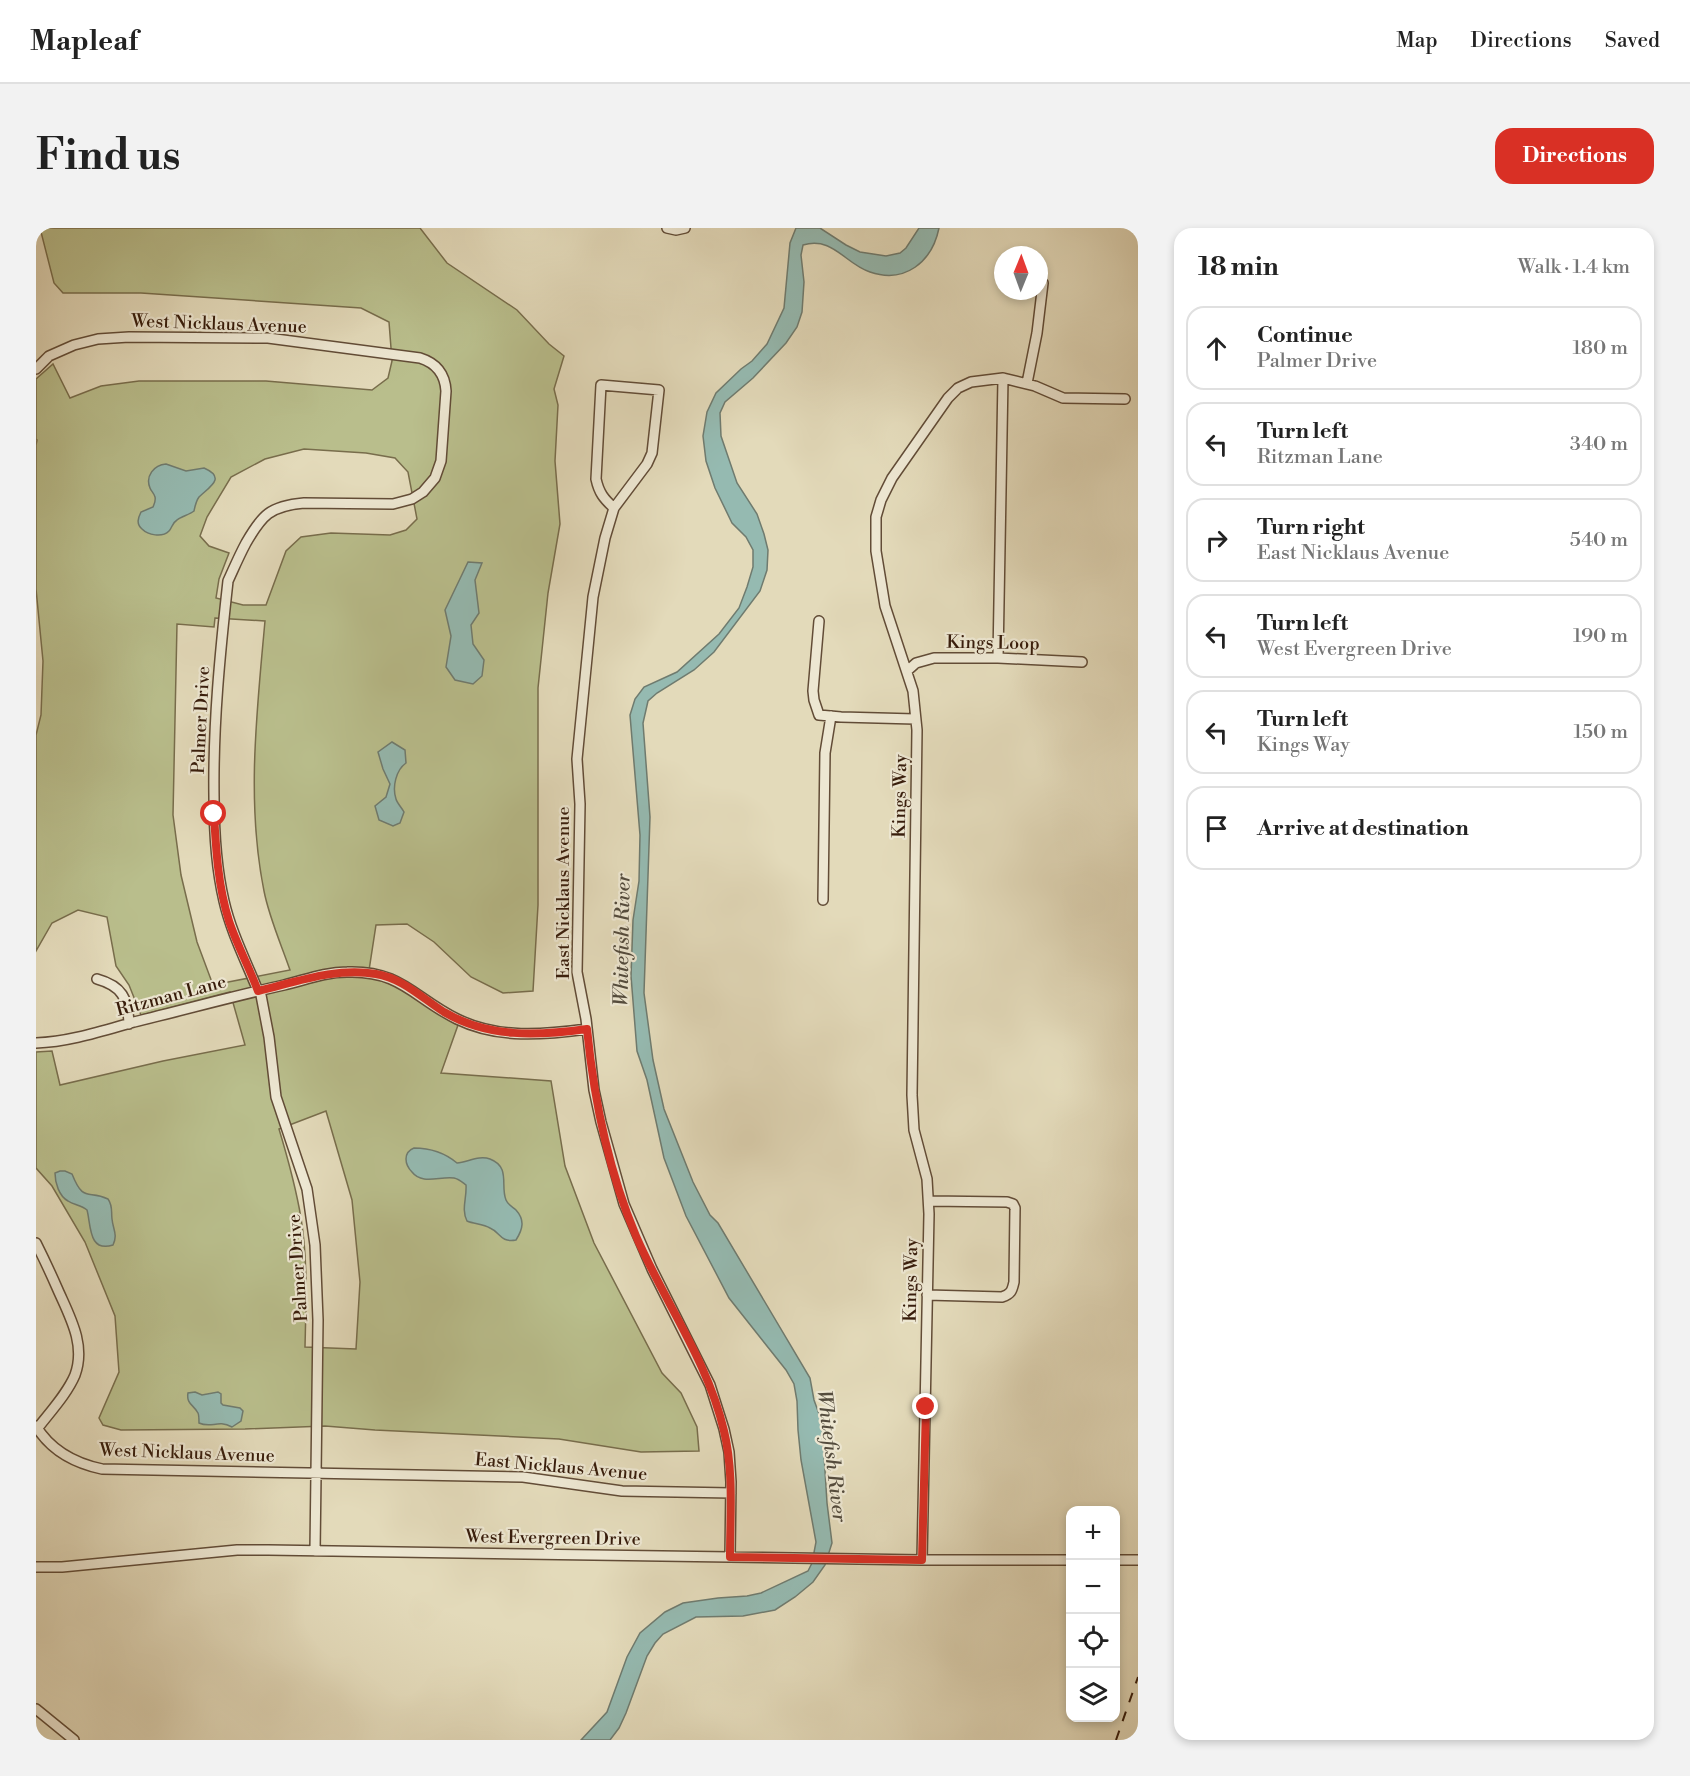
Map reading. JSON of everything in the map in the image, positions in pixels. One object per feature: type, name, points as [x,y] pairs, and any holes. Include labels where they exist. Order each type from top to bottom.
[{"type":"street","points":[[667,228],[676,230],[685,228]]},
{"type":"street","points":[[1027,383],[1041,300]]},
{"type":"street","name":"West Nicklaus Avenue","points":[[36,369],[49,356],[74,345],[98,339],[129,337],[278,339],[420,358],[433,364],[440,371],[445,380],[446,391],[441,461],[435,478],[423,492],[412,499],[393,504],[304,503],[288,505]]},
{"type":"street","points":[[998,658],[1003,378],[1027,383],[1063,398],[1125,399]]},
{"type":"street","name":"Kings Way","points":[[922,1560],[929,1201],[926,1171],[914,1130],[912,1102],[917,730],[915,700],[890,624],[880,578],[875,534],[876,517],[881,500],[892,478],[938,409],[953,392],[971,382],[1003,378]]},
{"type":"street","name":"East Nicklaus Avenue","points":[[614,508],[603,499],[596,479],[602,385],[659,390],[652,453],[647,464],[614,508],[605,538],[593,597],[577,759],[580,804],[577,972],[594,1090],[624,1204],[651,1269],[698,1359],[713,1393],[724,1429],[729,1452],[731,1493],[730,1557]]},
{"type":"street","name":"Palmer Drive","points":[[288,505],[271,512],[258,522],[228,581],[215,722],[214,814],[220,881],[229,921],[259,990],[269,1037],[276,1097],[305,1180],[314,1235],[318,1320],[315,1551]]},
{"type":"street","points":[[819,621],[814,700],[819,715],[915,719]]},
{"type":"street","name":"Kings Loop","points":[[907,671],[916,663],[928,659],[998,658],[1083,662]]},
{"type":"street","points":[[823,900],[824,772],[831,716]]},
{"type":"street","name":"Ritzman Lane","points":[[36,1043],[77,1037],[259,990],[322,975],[346,972],[383,975],[397,981],[456,1019],[488,1030],[530,1034],[587,1029]]},
{"type":"street","points":[[98,979],[119,988],[129,1016],[129,1024]]},
{"type":"street","points":[[927,1295],[1002,1297],[1009,1295],[1014,1282],[1015,1208],[1013,1204],[929,1201]]},
{"type":"street","points":[[36,1243],[70,1316],[79,1350],[76,1370],[71,1382],[37,1428]]},
{"type":"street","name":"West Nicklaus Avenue","points":[[37,1428],[54,1448],[64,1455],[76,1462],[102,1469],[316,1472]]},
{"type":"street","name":"East Nicklaus Avenue","points":[[316,1472],[523,1477],[622,1491],[731,1493]]},
{"type":"street","name":"West Evergreen Drive","points":[[36,1567],[62,1568],[237,1550],[1066,1560]]},
{"type":"street","points":[[1120,1560],[1138,1560]]},
{"type":"street","points":[[36,1709],[74,1740]]},
{"type":"green space","points":[[40,228],[420,228],[447,263],[517,310],[549,344],[564,356],[554,389],[558,405],[555,461],[560,524],[548,593],[538,688],[538,905],[533,991],[503,993],[471,977],[434,942],[407,924],[376,925],[368,977],[404,991],[458,1025],[441,1073],[551,1081],[565,1166],[594,1243],[662,1373],[681,1393],[697,1427],[699,1451],[641,1452],[559,1439],[325,1426],[121,1430],[103,1425],[99,1418],[119,1372],[115,1316],[85,1242],[52,1186],[36,1168],[36,1052],[52,1051],[60,1085],[245,1045],[230,992],[141,1015],[129,985],[116,966],[107,917],[78,910],[52,923],[36,951],[36,735],[41,715],[43,661],[36,589],[36,379],[53,364],[70,398],[101,386],[139,381],[266,381],[372,390],[388,378],[392,361],[389,322],[361,308],[141,293],[63,293],[54,283]],"holes":[[[304,449],[366,453],[395,458],[408,472],[417,519],[406,530],[390,535],[331,533],[301,537],[286,551],[266,605],[243,605],[216,598],[219,579],[229,553],[209,546],[200,536],[207,517],[231,477],[265,459]],[[215,618],[265,621],[255,756],[255,824],[266,901],[290,970],[213,985],[197,942],[181,875],[173,815],[177,624],[214,627]],[[326,1111],[352,1200],[360,1282],[356,1349],[305,1347],[305,1250],[299,1207],[279,1129]]]},
{"type":"water","points":[[796,228],[820,228],[860,252],[886,256],[900,253],[906,248],[919,228],[939,228],[930,251],[923,260],[915,267],[895,275],[870,272],[823,244],[803,245],[801,255],[804,282],[802,312],[797,327],[786,343],[753,378],[725,402],[720,413],[721,436],[737,483],[757,514],[764,534],[768,550],[767,570],[760,591],[714,652],[694,670],[648,701],[643,723],[650,817],[644,993],[653,1060],[664,1109],[693,1182],[710,1215],[718,1223],[810,1378],[814,1400],[822,1422],[832,1543],[825,1565],[813,1582],[775,1610],[743,1616],[696,1617],[663,1634],[647,1656],[626,1713],[610,1740],[581,1740],[607,1712],[627,1657],[640,1633],[665,1612],[683,1603],[761,1593],[808,1571],[816,1542],[801,1460],[794,1384],[786,1370],[729,1298],[686,1216],[664,1158],[647,1080],[637,1051],[631,976],[633,920],[639,881],[640,835],[630,715],[635,699],[644,687],[677,672],[719,634],[739,608],[747,587],[753,567],[753,550],[746,537],[732,523],[715,488],[706,461],[703,436],[707,412],[716,393],[752,361],[767,344],[784,308],[790,243]]},
{"type":"water","points":[[166,464],[186,471],[204,468],[214,475],[215,479],[198,499],[194,511],[175,521],[166,533],[155,535],[142,529],[138,519],[141,512],[153,507],[155,502],[149,484],[150,475],[158,466]]},
{"type":"water","points":[[468,562],[482,563],[475,580],[479,613],[471,625],[473,644],[484,660],[482,676],[473,684],[455,680],[446,667],[451,636],[445,610]]},
{"type":"water","points":[[392,742],[405,750],[406,763],[397,774],[394,789],[397,801],[404,812],[400,823],[393,826],[379,820],[375,806],[386,797],[390,784],[378,752]]},
{"type":"water","points":[[414,1148],[437,1152],[457,1163],[482,1158],[496,1162],[503,1172],[506,1200],[516,1210],[522,1221],[516,1240],[507,1240],[487,1227],[467,1221],[464,1208],[466,1185],[460,1181],[454,1178],[426,1179],[416,1176],[406,1161],[407,1153]]},
{"type":"water","points":[[60,1171],[72,1174],[83,1192],[108,1199],[115,1235],[113,1245],[99,1245],[92,1236],[87,1210],[62,1196],[55,1177],[55,1173]]},
{"type":"water","points":[[195,1392],[202,1395],[218,1392],[221,1394],[223,1405],[240,1408],[243,1411],[241,1421],[232,1427],[199,1423],[198,1413],[189,1402],[188,1397],[188,1393]]},
{"type":"railway","points":[[1116,1740],[1138,1677]]},
{"type":"route","points":[[214,814],[217,859],[224,902],[240,950],[258,991],[322,975],[361,972],[383,975],[397,981],[456,1019],[488,1030],[530,1034],[587,1029],[594,1090],[624,1204],[651,1269],[710,1384],[724,1429],[729,1452],[731,1482],[730,1557],[922,1560],[926,1407]]},
{"type":"water label","name":"Whitefish River","points":[[623,940]]},
{"type":"water label","name":"Whitefish River","points":[[831,1456]]}]
